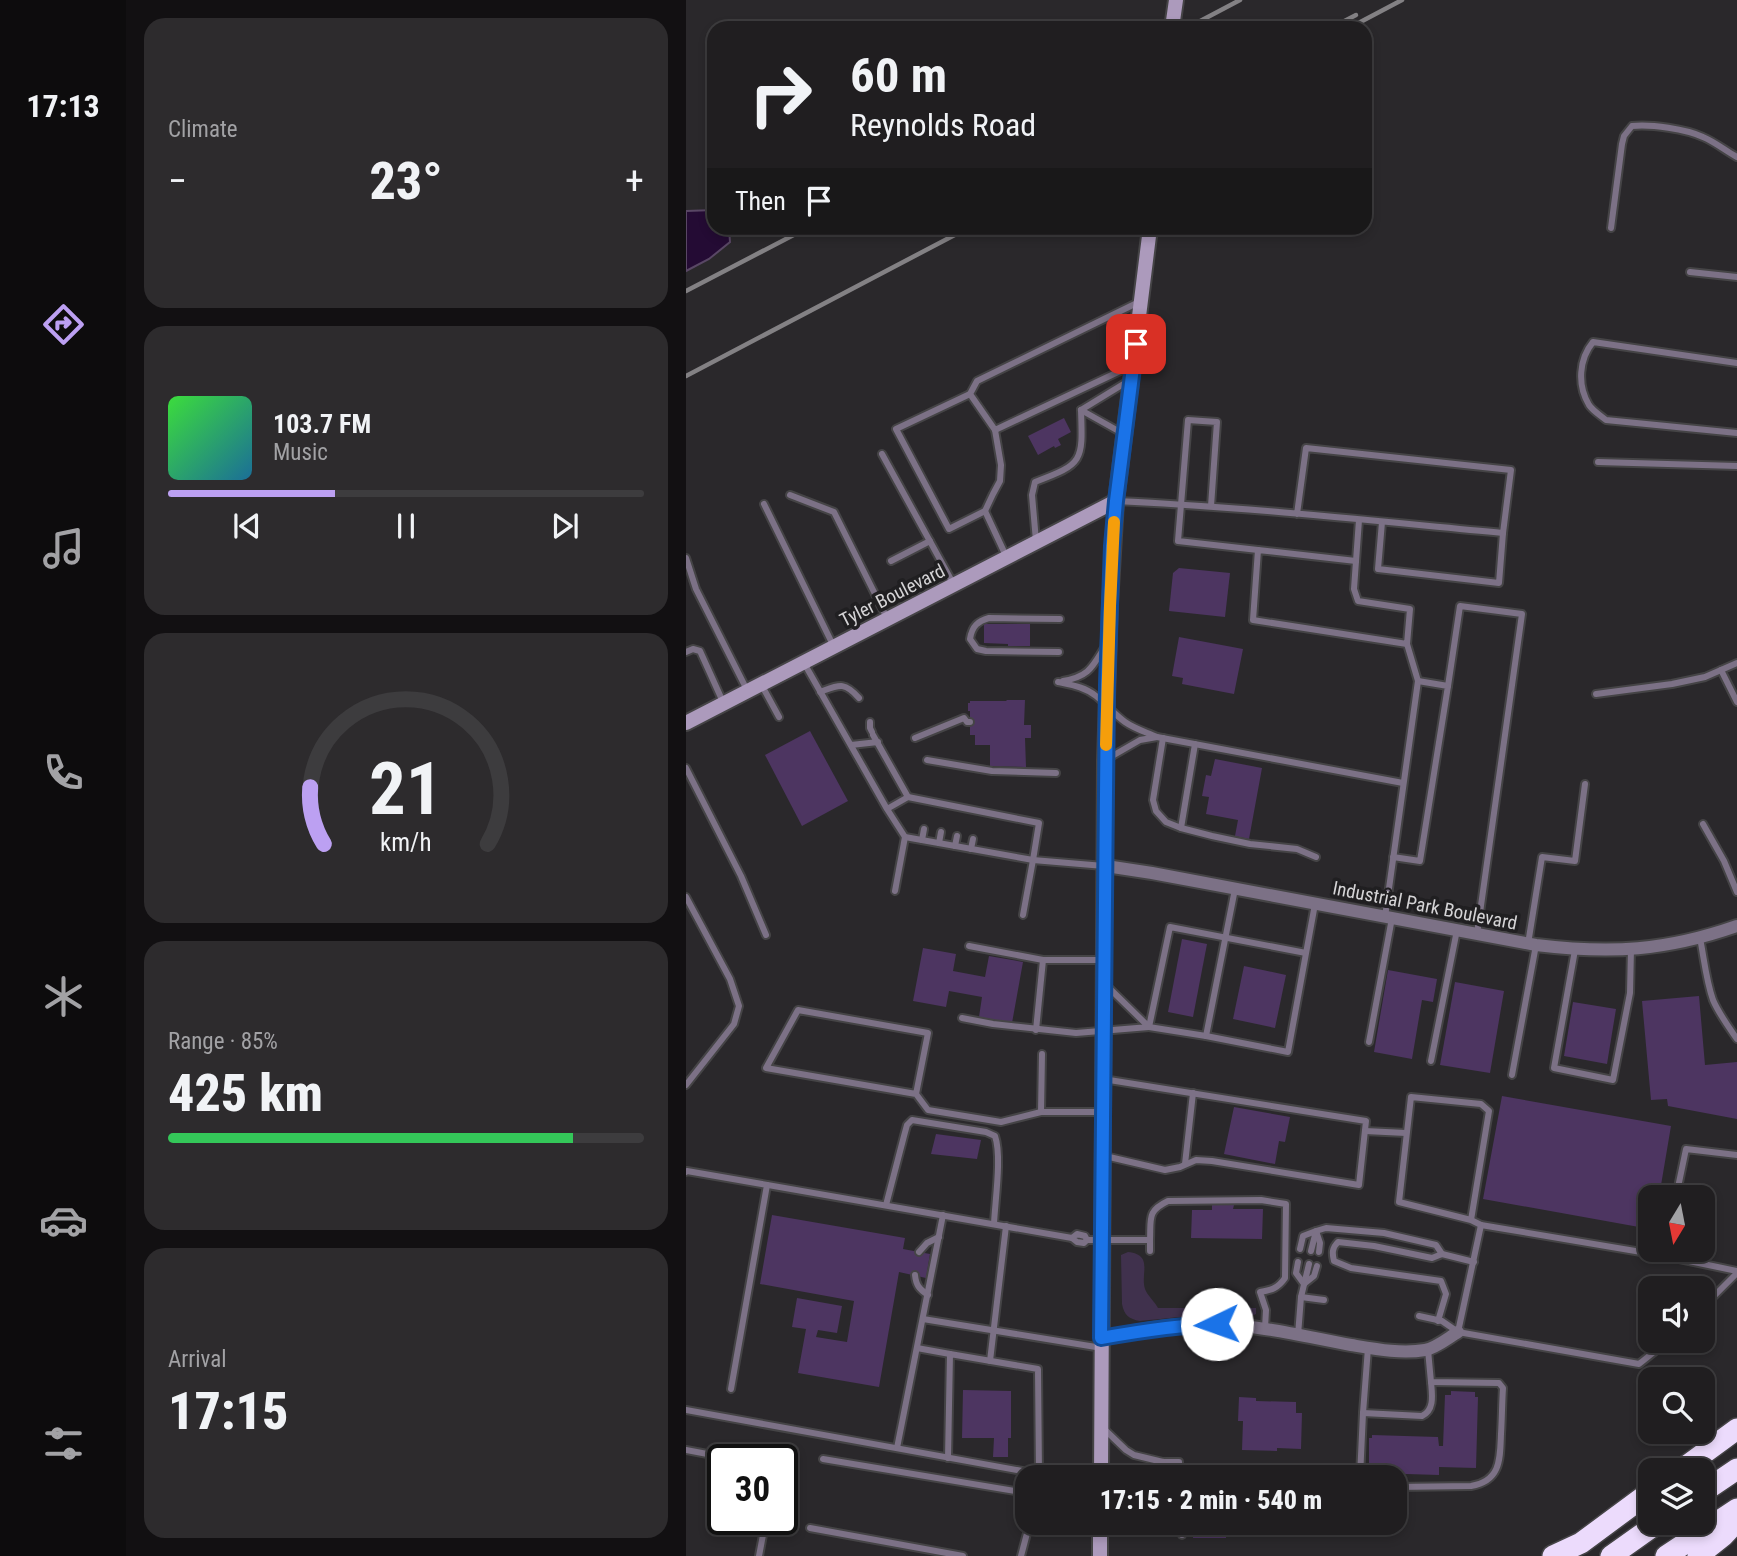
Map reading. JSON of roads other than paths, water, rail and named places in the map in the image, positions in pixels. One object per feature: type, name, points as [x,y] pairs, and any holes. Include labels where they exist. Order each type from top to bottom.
[{"type":"highway","points":[[1697,1458],[1737,1429]]},
{"type":"highway","points":[[1715,1484],[1737,1468]]},
{"type":"highway","points":[[1553,1556],[1581,1543],[1638,1501]]},
{"type":"highway","points":[[1665,1556],[1737,1508]]},
{"type":"highway","points":[[1698,1556],[1737,1521]]},
{"type":"highway","points":[[1611,1556],[1641,1535]]},
{"type":"main road","points":[[1173,21],[1176,0]]},
{"type":"main road","points":[[1101,1465],[1105,760],[1112,546],[1149,235]]},
{"type":"main road","name":"Tyler Boulevard","points":[[686,723],[1116,501]]},
{"type":"main road","points":[[1100,1535],[1100,1556]]},
{"type":"street","name":"Industrial Park Boulevard","points":[[1106,866],[1575,950],[1612,951],[1656,947],[1700,938],[1737,926]]},
{"type":"street","points":[[1102,1343],[1133,1332],[1217,1324],[1402,1352],[1428,1350],[1458,1332]]},
{"type":"lane","points":[[1611,228],[1622,144],[1624,136],[1632,126],[1664,128],[1703,137],[1737,157]]},
{"type":"lane","points":[[1690,272],[1737,277]]},
{"type":"lane","points":[[970,394],[995,430],[1001,465],[999,481],[985,510],[949,528],[896,429],[970,394],[977,381],[1141,301]]},
{"type":"lane","points":[[1737,363],[1593,342],[1581,364],[1581,386],[1590,406],[1606,420],[1737,433]]},
{"type":"lane","points":[[1081,410],[1132,372]]},
{"type":"lane","points":[[995,430],[1132,372]]},
{"type":"lane","points":[[1081,410],[1125,434]]},
{"type":"lane","points":[[1037,542],[1031,495],[1035,482],[1064,471],[1077,461],[1082,443],[1081,410]]},
{"type":"lane","points":[[1211,506],[1217,422],[1188,419],[1178,541],[1356,561]]},
{"type":"lane","points":[[1297,514],[1306,447],[1511,470],[1499,583],[1378,569],[1382,522]]},
{"type":"lane","points":[[882,454],[954,584]]},
{"type":"lane","points":[[1598,462],[1737,466]]},
{"type":"lane","points":[[790,495],[834,512],[888,619]]},
{"type":"lane","points":[[1116,501],[1211,506],[1503,533]]},
{"type":"lane","points":[[764,504],[833,647]]},
{"type":"lane","points":[[985,510],[1007,557]]},
{"type":"lane","points":[[1359,520],[1354,589],[1357,601],[1410,610],[1407,644],[1418,681],[1369,1042]]},
{"type":"lane","points":[[891,561],[930,541]]},
{"type":"lane","points":[[1258,550],[1253,620],[1407,644]]},
{"type":"lane","points":[[686,558],[696,589],[747,692]]},
{"type":"lane","points":[[1393,856],[1420,861],[1460,606],[1522,614],[1477,934]]},
{"type":"lane","points":[[1059,652],[986,652],[977,649],[970,639],[975,625],[989,618],[1060,619]]},
{"type":"lane","points":[[1109,641],[1084,675],[1058,682],[1088,690],[1135,728],[1160,737],[1403,783]]},
{"type":"lane","points":[[686,652],[692,649],[700,651],[724,704]]},
{"type":"lane","points":[[804,662],[905,837],[895,891]]},
{"type":"lane","points":[[1596,694],[1705,677],[1737,663]]},
{"type":"lane","points":[[1721,670],[1737,702]]},
{"type":"lane","points":[[1418,681],[1448,685]]},
{"type":"lane","points":[[761,684],[779,717]]},
{"type":"lane","points":[[820,692],[844,686],[859,698]]},
{"type":"lane","points":[[915,738],[964,719],[970,722]]},
{"type":"lane","points":[[870,722],[872,734],[908,797]]},
{"type":"lane","points":[[1105,760],[1140,740],[1160,737]]},
{"type":"lane","points":[[1160,737],[1153,800],[1156,811],[1166,822],[1250,844],[1297,849],[1316,857]]},
{"type":"lane","points":[[851,745],[878,742]]},
{"type":"lane","points":[[1181,828],[1195,744]]},
{"type":"lane","points":[[928,760],[992,771],[1056,772]]},
{"type":"lane","points":[[686,768],[741,876],[766,935]]},
{"type":"lane","points":[[1512,1075],[1542,857],[1575,861],[1585,784]]},
{"type":"lane","points":[[887,809],[908,797],[995,818],[1039,823],[1023,915]]},
{"type":"lane","points":[[928,810],[929,801]]},
{"type":"lane","points":[[1011,827],[1013,818]]},
{"type":"lane","points":[[1703,824],[1724,860],[1737,892]]},
{"type":"lane","points":[[922,840],[924,829]]},
{"type":"lane","points":[[939,844],[942,832]]},
{"type":"lane","points":[[955,846],[957,836]]},
{"type":"lane","points":[[905,837],[1033,860],[1106,866]]},
{"type":"lane","points":[[971,849],[973,839]]},
{"type":"lane","points":[[987,852],[989,842]]},
{"type":"lane","points":[[1005,855],[1007,845]]},
{"type":"lane","points":[[1206,1036],[1235,889]]},
{"type":"lane","points":[[686,897],[730,979],[739,1006],[734,1024],[686,1084]]},
{"type":"lane","points":[[962,1018],[1036,1030],[1076,1033],[1149,1027],[1288,1052],[1315,904]]},
{"type":"lane","points":[[1149,1027],[1170,927],[1306,953]]},
{"type":"lane","points":[[1432,1061],[1457,930]]},
{"type":"lane","points":[[1700,938],[1713,1000],[1737,1039]]},
{"type":"lane","points":[[969,946],[1042,960],[1104,960]]},
{"type":"lane","points":[[1575,950],[1554,1068],[1613,1080],[1630,993],[1630,949]]},
{"type":"lane","points":[[1036,1030],[1042,960]]},
{"type":"lane","points":[[1104,983],[1149,1027]]},
{"type":"lane","points":[[916,1094],[928,1033],[798,1010],[766,1068],[916,1094],[928,1110],[1001,1122],[1041,1112],[1103,1112]]},
{"type":"lane","points":[[1041,1112],[1042,1054]]},
{"type":"lane","points":[[1103,1079],[1366,1121],[1359,1185],[1212,1161],[1196,1160],[1164,1170],[1103,1156]]},
{"type":"lane","points":[[1185,1164],[1193,1093]]},
{"type":"lane","points":[[1471,1220],[1489,1111],[1481,1104],[1411,1097],[1399,1202],[1482,1225],[1638,1249]]},
{"type":"lane","points":[[886,1205],[907,1125],[912,1120],[986,1132],[997,1140],[994,1224]]},
{"type":"lane","points":[[1365,1131],[1406,1133]]},
{"type":"lane","points":[[1678,1185],[1686,1149],[1737,1155]]},
{"type":"lane","points":[[686,1172],[1072,1238],[1077,1234],[1085,1236],[1087,1240],[1150,1240]]},
{"type":"lane","points":[[731,1389],[767,1185]]},
{"type":"lane","points":[[1150,1251],[1151,1217],[1156,1206],[1168,1200],[1261,1200],[1286,1204],[1284,1278],[1280,1285],[1261,1292],[1266,1310],[1265,1330]]},
{"type":"lane","points":[[897,1448],[943,1215]]},
{"type":"lane","points":[[1458,1332],[1482,1225]]},
{"type":"lane","points":[[990,1361],[1006,1226]]},
{"type":"lane","points":[[1300,1249],[1303,1236],[1326,1228],[1384,1233],[1436,1245],[1442,1254]]},
{"type":"lane","points":[[1311,1251],[1316,1231]]},
{"type":"lane","points":[[1316,1231],[1320,1252]]},
{"type":"lane","points":[[919,1252],[927,1243],[939,1237]]},
{"type":"lane","points":[[1438,1321],[1446,1294],[1441,1281],[1351,1268],[1334,1261],[1334,1246],[1338,1242],[1374,1246],[1432,1258],[1442,1254],[1474,1262]]},
{"type":"lane","points":[[1298,1262],[1296,1273],[1304,1284]]},
{"type":"lane","points":[[1700,1262],[1737,1272],[1715,1295]]},
{"type":"lane","points":[[1298,1336],[1301,1297],[1309,1264]]},
{"type":"lane","points":[[1304,1284],[1314,1276],[1317,1266]]},
{"type":"lane","points":[[915,1276],[919,1289],[928,1294]]},
{"type":"lane","points":[[1301,1297],[1324,1300]]},
{"type":"lane","points":[[1419,1317],[1442,1321],[1458,1332],[1639,1364],[1653,1353]]},
{"type":"lane","points":[[923,1319],[995,1331],[1102,1343]]},
{"type":"lane","points":[[917,1348],[1038,1369],[1039,1465]]},
{"type":"lane","points":[[1361,1465],[1368,1348]]},
{"type":"lane","points":[[1363,1413],[1427,1415],[1432,1403],[1428,1350]]},
{"type":"lane","points":[[948,1458],[950,1354]]},
{"type":"lane","points":[[1407,1487],[1480,1485],[1490,1478],[1499,1463],[1501,1385],[1431,1381]]},
{"type":"lane","points":[[686,1410],[1015,1471]]},
{"type":"lane","points":[[1101,1426],[1134,1455],[1163,1462],[1179,1462],[1179,1465]]},
{"type":"lane","points":[[686,1450],[707,1454]]},
{"type":"lane","points":[[823,1459],[1015,1491]]},
{"type":"lane","points":[[1158,1465],[1163,1462]]},
{"type":"lane","points":[[810,1528],[963,1556]]},
{"type":"lane","points":[[759,1556],[762,1535]]},
{"type":"lane","points":[[1021,1556],[1027,1535]]},
{"type":"railway","points":[[1200,21],[1240,0]]},
{"type":"railway","points":[[1362,21],[1402,0]]},
{"type":"railway","points":[[1344,21],[1356,15]]},
{"type":"railway","points":[[686,291],[794,235]]},
{"type":"railway","points":[[686,376],[955,235]]}]
